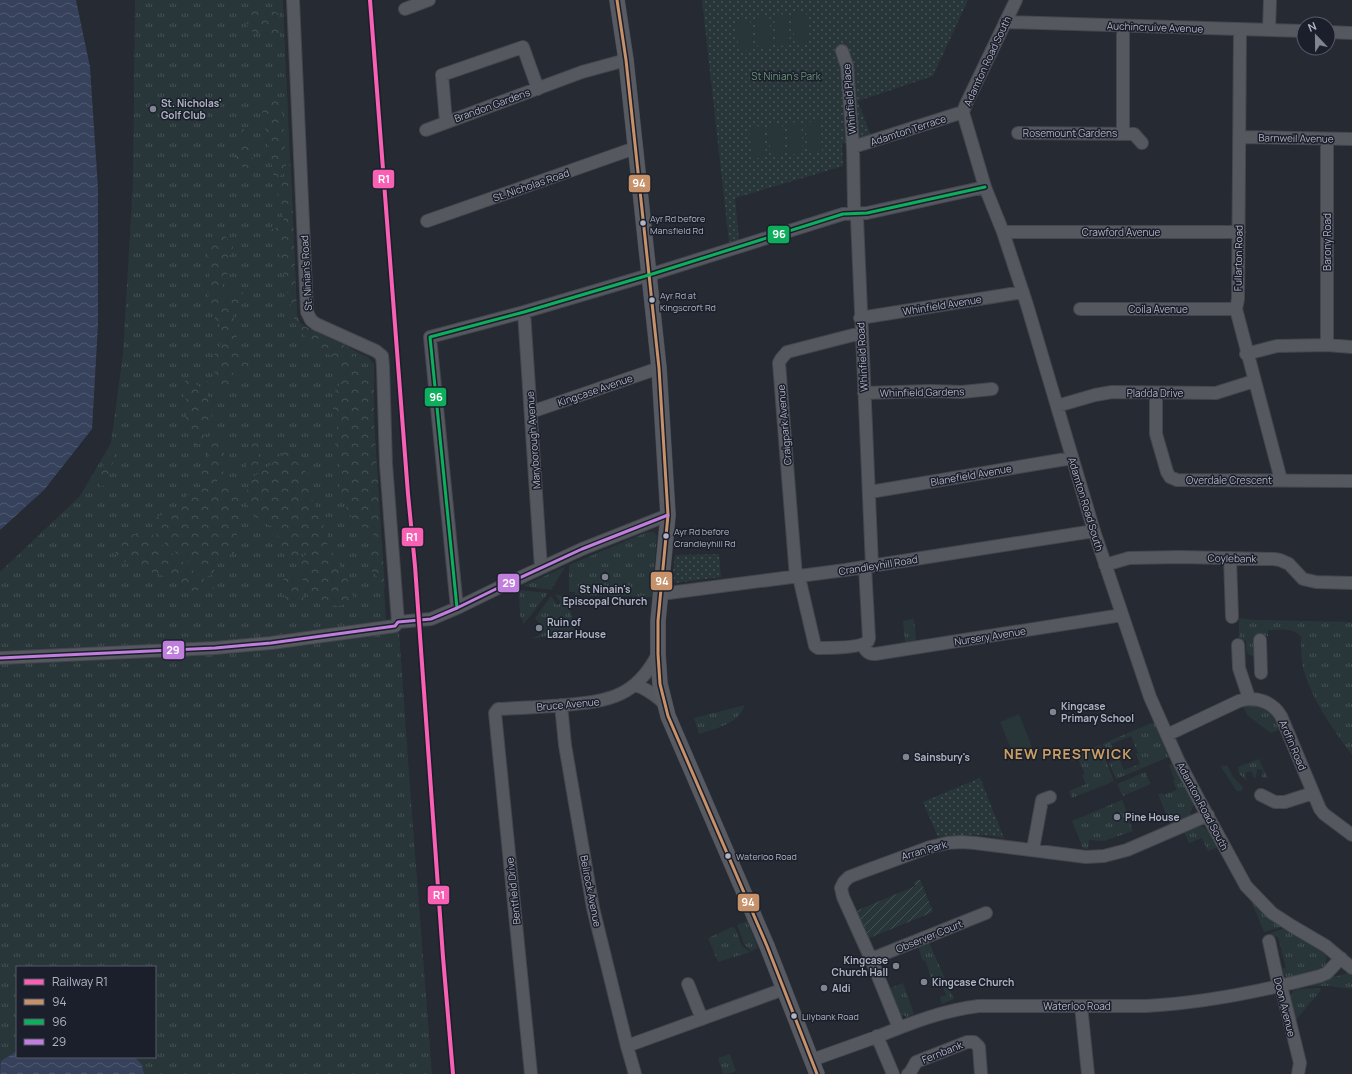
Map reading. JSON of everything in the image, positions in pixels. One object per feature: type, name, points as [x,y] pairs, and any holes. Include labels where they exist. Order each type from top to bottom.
[{"type":"main road","points":[[617,0],[626,60],[660,368],[668,515],[658,621],[660,684],[668,716],[764,939],[817,1074]]},
{"type":"street","name":"St. Ninian's Road","points":[[293,0],[307,312],[316,324],[382,356],[386,464],[398,622]]},
{"type":"street","points":[[405,9],[429,0]]},
{"type":"street","name":"Adamton Road South","points":[[1016,0],[964,112],[967,130],[985,187],[1003,232],[1023,292],[1094,531],[1150,697],[1178,760],[1246,886],[1278,917],[1326,946],[1352,968]]},
{"type":"street","points":[[1269,30],[1270,0]]},
{"type":"street","name":"Auchincruive Avenue","points":[[1005,22],[1296,31]]},
{"type":"street","name":"Rosemount Gardens","points":[[1122,134],[1123,26]]},
{"type":"street","name":"Fullarton Road","points":[[1240,29],[1238,299],[1236,309],[1246,354],[1280,480]]},
{"type":"street","points":[[1336,32],[1352,33]]},
{"type":"street","name":"Brandon Gardens","points":[[446,122],[442,75],[523,47],[538,89]]},
{"type":"street","name":"Whinfield Place","points":[[842,51],[847,66],[853,147]]},
{"type":"street","name":"Brandon Gardens","points":[[426,130],[582,72],[626,60]]},
{"type":"street","name":"Adamton Terrace","points":[[853,147],[964,112]]},
{"type":"street","name":"Rosemount Gardens","points":[[1018,133],[1134,134],[1142,143]]},
{"type":"street","name":"Barnweil Avenue","points":[[1240,137],[1352,139]]},
{"type":"street","name":"Barony Road","points":[[1327,139],[1327,345]]},
{"type":"street","name":"Whinfield Road","points":[[853,147],[854,207],[856,214],[860,318],[870,492],[869,638],[867,643],[863,644]]},
{"type":"street","name":"St. Nicholas Road","points":[[427,221],[635,148]]},
{"type":"street","points":[[457,608],[430,337],[524,312],[650,275],[843,214],[867,213],[985,187]]},
{"type":"street","name":"Crawford Avenue","points":[[1003,232],[1238,232]]},
{"type":"street","name":"Whinfield Avenue","points":[[860,318],[1023,292]]},
{"type":"street","name":"Coila Avenue","points":[[1080,309],[1236,309]]},
{"type":"street","name":"Maryborough Avenue","points":[[524,312],[541,568]]},
{"type":"street","name":"Craigpark Avenue","points":[[861,332],[787,352],[779,363],[797,577],[815,646],[818,648],[824,648],[863,644]]},
{"type":"street","points":[[1246,354],[1277,346],[1327,345],[1352,348]]},
{"type":"street","name":"Kingcase Avenue","points":[[531,412],[660,368]]},
{"type":"street","name":"Pladda Drive","points":[[1057,406],[1095,395],[1112,392],[1216,392],[1254,381]]},
{"type":"street","name":"Whinfield Gardens","points":[[864,392],[962,392],[984,386]]},
{"type":"street","name":"Overdale Crescent","points":[[1156,393],[1156,434],[1167,472],[1170,477],[1177,480],[1352,481]]},
{"type":"street","name":"Blanefield Avenue","points":[[870,492],[1072,458]]},
{"type":"street","points":[[0,658],[215,648],[395,626],[398,622],[431,619],[582,549],[668,515]]},
{"type":"street","name":"Crandleyhill Road","points":[[661,594],[869,567],[1094,531]]},
{"type":"street","name":"Coylebank","points":[[1105,565],[1129,558],[1180,557],[1280,560],[1289,564],[1304,579],[1316,582],[1352,583]]},
{"type":"street","points":[[1230,558],[1232,617]]},
{"type":"street","name":"Nursery Avenue","points":[[863,644],[868,653],[875,654],[1122,615]]},
{"type":"street","points":[[1260,640],[1261,674]]},
{"type":"street","points":[[1167,735],[1239,701],[1249,698],[1238,668],[1238,645]]},
{"type":"street","name":"Bruce Avenue","points":[[498,709],[597,702],[606,700],[617,696],[635,685],[648,671],[658,654]]},
{"type":"street","points":[[1238,661],[1260,660]]},
{"type":"street","points":[[635,685],[642,687],[664,703]]},
{"type":"street","name":"Ardfin Road","points":[[1249,698],[1266,702],[1277,710],[1313,793],[1324,814],[1352,835]]},
{"type":"street","name":"Bellrock Avenue","points":[[561,705],[565,746],[593,908],[635,1074]]},
{"type":"street","name":"Bentfield Drive","points":[[498,709],[495,713],[532,1074]]},
{"type":"street","points":[[1261,795],[1275,802],[1285,802],[1313,793]]},
{"type":"street","points":[[1033,849],[1042,800],[1050,796]]},
{"type":"street","name":"Arran Park","points":[[899,1028],[871,959],[843,897],[841,888],[846,879],[924,848],[947,843],[968,842],[1086,856],[1104,856],[1127,850],[1208,815]]},
{"type":"street","name":"Observer Court","points":[[871,959],[986,913]]},
{"type":"street","name":"Doon Avenue","points":[[1269,941],[1277,978],[1281,986],[1300,1064],[1298,1074]]},
{"type":"street","name":"Waterloo Road","points":[[812,1060],[899,1028],[947,1012],[966,1008],[979,1006],[1170,1005],[1242,994],[1281,986],[1327,973],[1341,958]]},
{"type":"street","points":[[688,984],[702,1019]]},
{"type":"street","points":[[627,1046],[784,989]]},
{"type":"street","points":[[1081,1006],[1088,1074]]},
{"type":"street","points":[[877,1036],[892,1074]]},
{"type":"street","name":"Fernbank","points":[[908,1074],[916,1062],[967,1042],[974,1042],[979,1047],[981,1074]]},
{"type":"green space","points":[[135,0],[283,0],[297,314],[301,325],[368,357],[374,364],[374,422],[386,621],[388,632],[399,631],[432,1074],[0,1074],[0,572],[80,496],[111,443],[123,353],[133,182]]},
{"type":"green space","name":"St Ninian's Park","points":[[702,0],[968,0],[933,76],[858,101],[870,134],[842,144],[843,166],[735,198],[739,240],[729,242]]},
{"type":"green space","points":[[261,6],[279,14],[280,39],[271,35],[251,31],[248,28],[247,25],[249,18],[257,8]]},
{"type":"green space","points":[[806,12],[809,44],[795,45],[792,14]]},
{"type":"green space","points":[[788,14],[790,45],[776,46],[774,15]]},
{"type":"green space","points":[[769,16],[772,47],[758,48],[755,17]]},
{"type":"green space","points":[[750,19],[753,50],[739,51],[736,20]]},
{"type":"green space","points":[[271,94],[282,101],[286,168],[275,184],[261,104]]},
{"type":"green space","points":[[819,121],[822,152],[808,153],[805,122]]},
{"type":"green space","points":[[801,122],[803,153],[789,155],[787,123]]},
{"type":"green space","points":[[782,124],[785,155],[771,157],[768,125]]},
{"type":"green space","points":[[763,126],[766,157],[752,159],[749,127]]},
{"type":"green space","points":[[243,127],[254,163],[255,174],[248,175],[244,166],[240,167],[235,158],[241,146],[241,140],[238,134],[239,130]]},
{"type":"green space","points":[[291,170],[297,314],[302,325],[352,349],[359,366],[340,370],[334,367],[333,356],[311,348],[309,341],[296,326],[276,235],[270,235],[270,229],[275,229],[284,221],[277,190]]},
{"type":"green space","points":[[223,235],[233,246],[232,253],[225,260],[228,273],[223,282],[221,299],[222,301],[233,292],[242,292],[246,296],[239,303],[233,316],[239,331],[233,345],[250,365],[239,372],[220,368],[208,360],[219,349],[222,336],[219,324],[214,317],[210,304],[206,282],[210,281],[209,273],[206,270],[204,262],[208,257],[207,250],[213,236],[220,237]]},
{"type":"green space","points":[[360,369],[367,380],[374,380],[374,422],[385,589],[380,580],[371,570],[371,564],[367,558],[376,542],[375,537],[369,529],[360,526],[354,520],[344,502],[339,483],[339,478],[342,473],[335,445],[337,424],[332,405],[332,398],[334,392],[341,383],[340,375]]},
{"type":"green space","points":[[216,370],[234,373],[241,377],[241,385],[235,388],[212,388],[206,380],[211,379]]},
{"type":"green space","points":[[186,377],[207,392],[212,412],[211,420],[204,436],[195,446],[190,433],[184,431],[185,426],[183,424],[188,412],[187,401],[183,394]]},
{"type":"green space","points":[[211,431],[220,434],[219,441],[225,442],[228,447],[224,454],[225,463],[223,472],[226,475],[223,478],[217,478],[217,483],[200,485],[198,479],[209,455],[206,454],[204,445],[208,440]]},
{"type":"green space","points":[[253,439],[257,439],[260,442],[260,449],[258,453],[259,462],[255,469],[249,472],[246,469],[250,445]]},
{"type":"green space","points":[[116,447],[111,471],[103,487],[100,486],[104,465]]},
{"type":"green space","points":[[286,451],[309,475],[310,496],[317,508],[320,521],[328,531],[327,545],[336,558],[349,583],[354,599],[343,605],[334,607],[322,605],[308,596],[301,575],[301,559],[307,553],[306,551],[295,558],[287,553],[279,542],[277,524],[273,527],[259,520],[245,501],[250,479],[273,463],[274,460]]},
{"type":"green space","points":[[222,482],[228,483],[238,493],[240,520],[234,554],[230,555],[228,550],[221,555],[216,563],[214,574],[206,577],[158,538],[154,531],[159,526],[156,518],[179,508],[188,494],[193,491]]},
{"type":"green space","points":[[150,531],[156,540],[207,582],[216,585],[213,589],[202,589],[192,592],[155,572],[149,573],[138,563],[131,564],[130,558],[125,562],[115,553],[120,548],[122,539],[131,535]]},
{"type":"green space","points":[[647,532],[654,532],[657,535],[652,597],[575,595],[575,592],[569,592],[569,565]]},
{"type":"green space","points":[[719,554],[721,577],[675,583],[672,581],[675,555]]},
{"type":"green space","points":[[565,567],[551,590],[522,586]]},
{"type":"green space","points":[[297,573],[304,600],[300,603],[288,602],[283,594],[283,580],[289,574]]},
{"type":"green space","points":[[519,590],[548,593],[524,624],[520,616]]},
{"type":"green space","points":[[555,594],[568,597],[574,630],[532,639],[541,634],[543,629],[535,618],[551,596],[557,605],[561,603]]},
{"type":"green space","points":[[1239,618],[1254,620],[1352,622],[1352,755],[1331,725],[1313,694],[1303,667],[1301,637],[1290,630],[1268,630],[1268,636],[1257,636],[1256,655],[1253,656],[1248,654],[1246,650],[1246,641],[1239,641]]},
{"type":"green space","points":[[914,619],[916,641],[905,642],[903,621]]},
{"type":"green space","points":[[1248,704],[1268,711],[1274,718],[1279,730],[1271,733],[1247,715],[1243,706]]},
{"type":"green space","points":[[745,705],[742,711],[732,721],[699,734],[694,718]]},
{"type":"green space","points":[[1019,714],[1034,752],[1015,759],[1000,722]]},
{"type":"green space","points":[[1154,722],[1169,757],[1116,779],[1109,763],[1119,759],[1124,770],[1140,764],[1136,754],[1138,753],[1131,736],[1111,744],[1115,755],[1108,758],[1102,744]]},
{"type":"green space","points":[[1100,745],[1114,781],[1072,798],[1069,791],[1086,784],[1082,775],[1085,774],[1078,759],[1071,761],[1069,758]]},
{"type":"green space","points":[[1259,759],[1268,779],[1262,777],[1263,770],[1257,769],[1256,777],[1254,778],[1251,771],[1245,773],[1247,781],[1239,774],[1238,767]]},
{"type":"green space","points":[[1173,763],[1194,804],[1189,817],[1170,824],[1158,794],[1162,793],[1163,795],[1177,790],[1169,765]]},
{"type":"green space","points":[[1224,765],[1228,767],[1233,777],[1243,787],[1242,791],[1237,791],[1221,767]]},
{"type":"green space","points":[[1145,772],[1151,784],[1123,796],[1117,784]]},
{"type":"green space","points":[[980,778],[1004,838],[971,835],[938,837],[923,802]]},
{"type":"green space","points":[[1122,800],[1133,831],[1104,841],[1089,840],[1088,849],[1083,848],[1072,821]]},
{"type":"green space","points":[[1198,826],[1208,830],[1218,847],[1208,851],[1202,838],[1189,843],[1184,832]]},
{"type":"green space","points":[[920,879],[933,912],[867,939],[856,911],[915,886],[914,882]]},
{"type":"green space","points":[[1251,900],[1282,927],[1264,932]]},
{"type":"green space","points":[[747,921],[758,948],[751,951],[744,944],[737,925]]},
{"type":"green space","points":[[732,927],[735,928],[742,946],[750,952],[718,962],[708,938]]},
{"type":"green space","points":[[1285,928],[1324,951],[1327,959],[1325,964],[1327,966],[1325,969],[1288,978],[1282,974],[1281,969],[1286,968],[1278,937],[1273,936],[1270,933]]},
{"type":"green space","points":[[928,940],[954,999],[942,1004],[940,997],[946,995],[941,982],[933,984],[925,960],[923,961],[917,944]]},
{"type":"green space","points":[[1347,973],[1352,975],[1352,989],[1328,986],[1303,986],[1334,976]]},
{"type":"green space","points":[[903,983],[914,1014],[907,1017],[898,1013],[888,989]]},
{"type":"green space","points":[[1320,988],[1321,990],[1295,1021],[1290,1000],[1293,991],[1298,989]]},
{"type":"green space","points":[[730,1054],[736,1071],[723,1074],[718,1058]]},
{"type":"water","points":[[0,0],[76,0],[90,67],[98,188],[98,325],[92,429],[44,490],[0,530]]},
{"type":"water","points":[[16,1052],[16,1058],[136,1058],[142,1065],[144,1074],[0,1074],[1,1061]]},
{"type":"rail line","name":"R1","points":[[370,0],[408,494],[415,566],[443,957],[453,1074]]},
{"type":"transit line","name":"94","points":[[617,0],[626,60],[659,368],[668,515],[658,621],[660,684],[668,716],[767,946],[817,1074]]},
{"type":"transit line","name":"96","points":[[457,608],[430,337],[524,312],[649,275],[843,214],[867,213],[985,187]]},
{"type":"transit line","name":"29","points":[[0,658],[215,648],[271,643],[395,626],[398,622],[431,619],[582,549],[668,515]]},
{"type":"place","name":"St. Nicholas' Golf Club","points":[[153,109]]},
{"type":"place","name":"Ayr Rd before Mansfield Rd","points":[[643,223]]},
{"type":"place","name":"Ayr Rd at Kingscroft Rd","points":[[652,300]]},
{"type":"place","name":"Ayr Rd before Crandleyhill Rd","points":[[666,536]]},
{"type":"place","name":"St Ninain's Episcopal Church","points":[[605,577]]},
{"type":"place","name":"Ruin of Lazar House","points":[[539,628]]},
{"type":"place","name":"Kingcase Primary School","points":[[1053,712]]},
{"type":"place","name":"Sainsbury's","points":[[906,757]]},
{"type":"place","name":"Pine House","points":[[1117,817]]},
{"type":"place","name":"Waterloo Road","points":[[728,856]]},
{"type":"place","name":"Kingcase Church Hall","points":[[896,966]]},
{"type":"place","name":"Kingcase Church","points":[[924,982]]},
{"type":"place","name":"Aldi","points":[[824,988]]},
{"type":"place","name":"Lilybank Road","points":[[794,1016]]},
{"type":"district","name":"NEW PRESTWICK","points":[[1068,753]]}]
